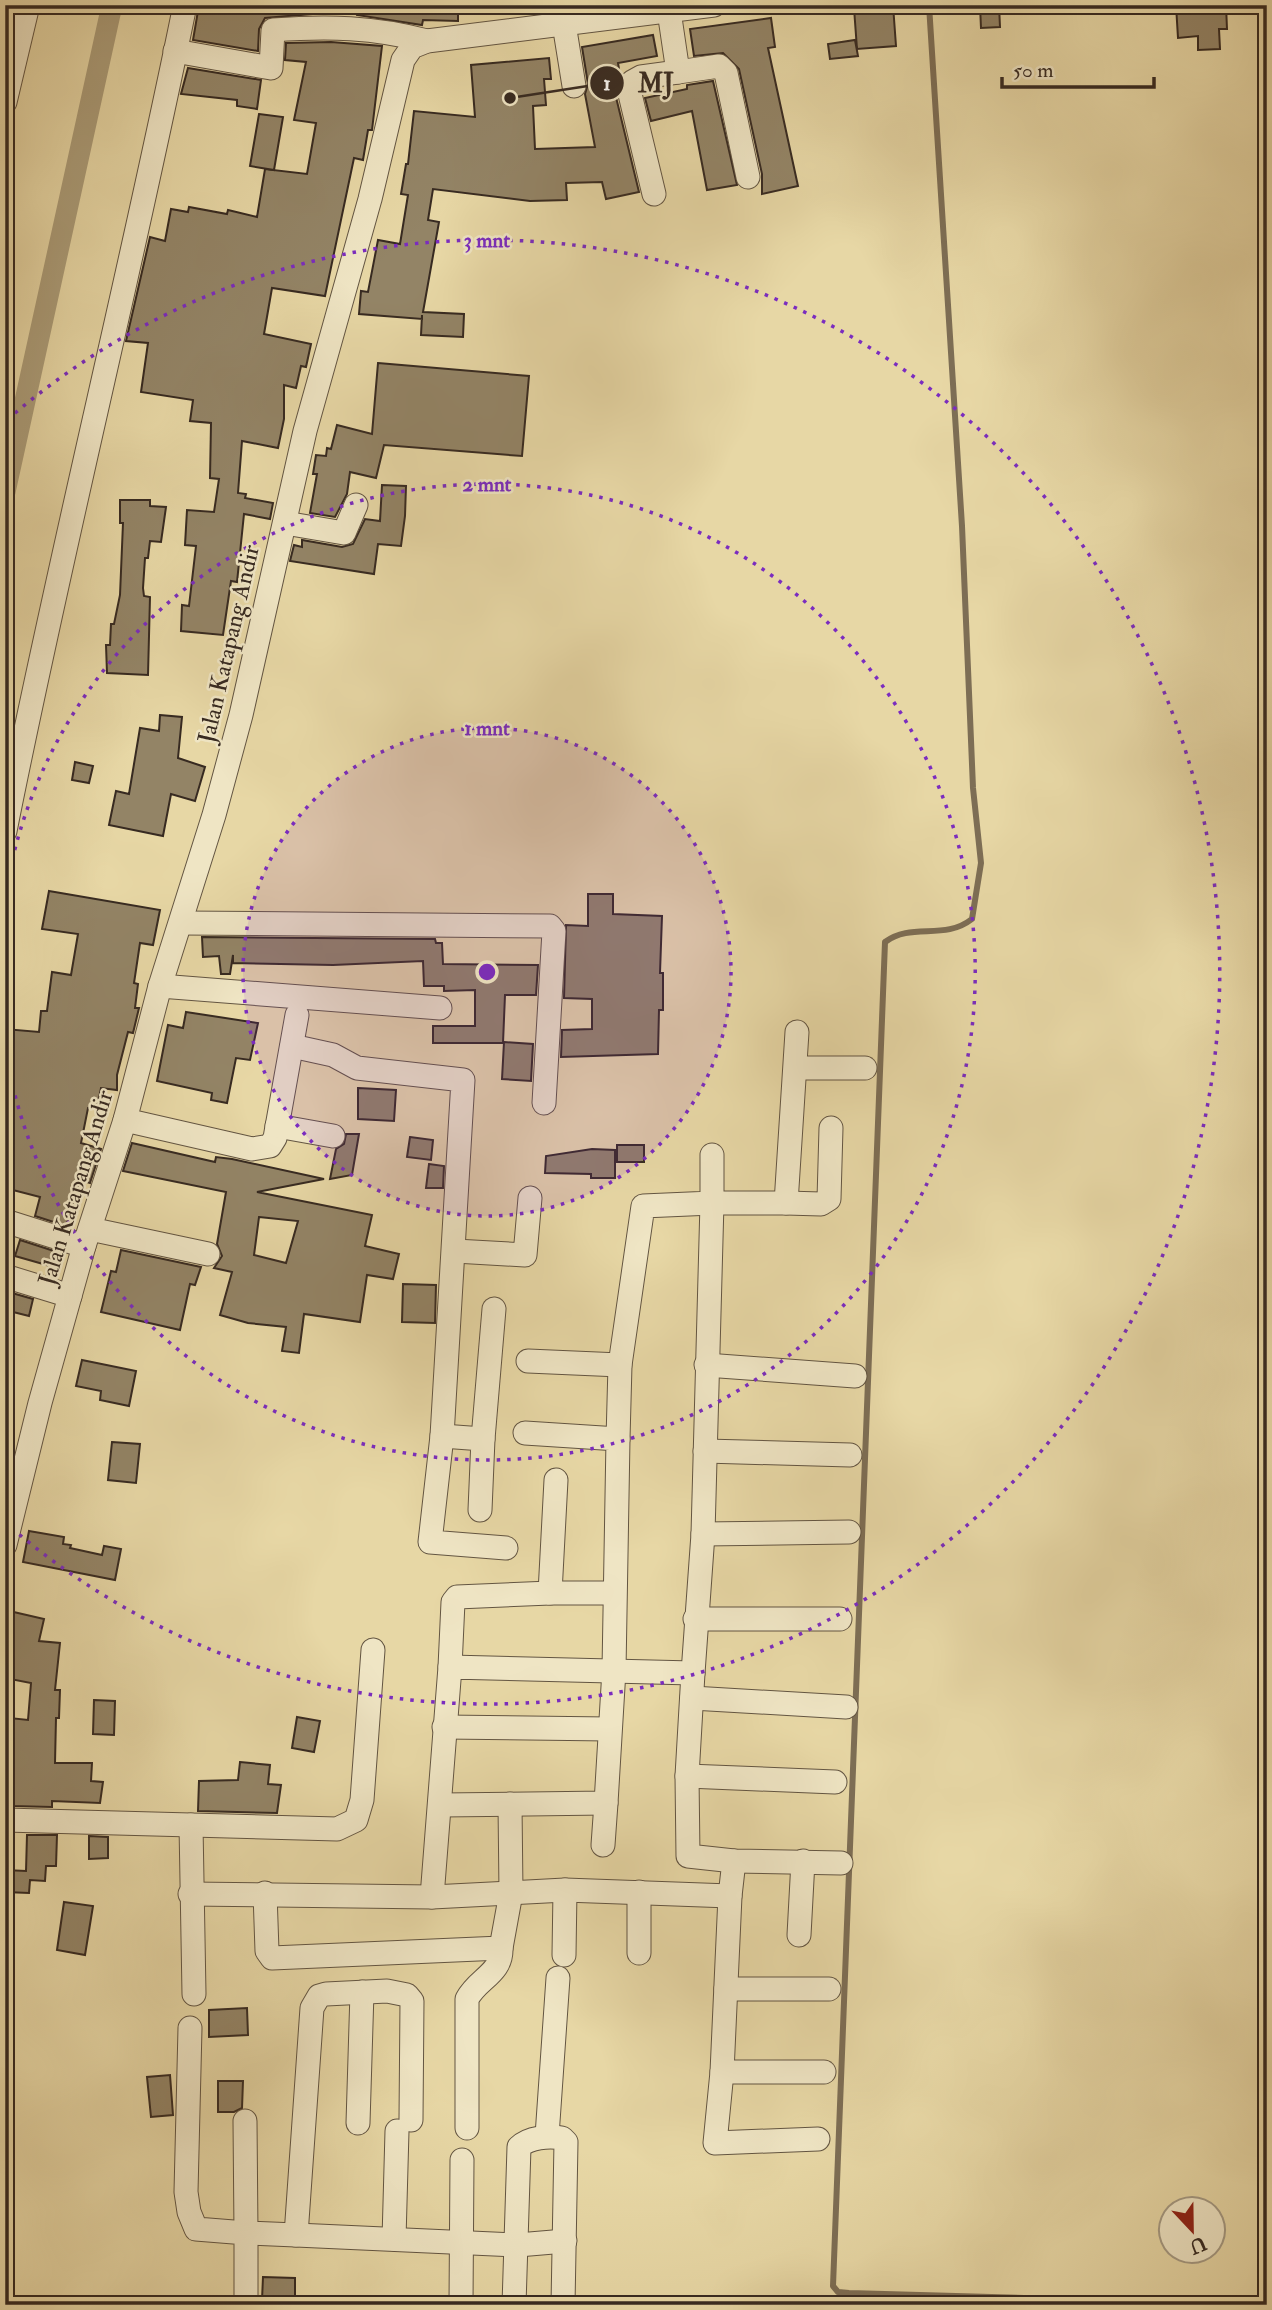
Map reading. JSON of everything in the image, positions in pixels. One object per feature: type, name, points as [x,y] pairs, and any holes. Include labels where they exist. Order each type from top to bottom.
[{"type":"street","points":[[5,102],[28,5]]},
{"type":"street","points":[[5,831],[38,664],[146,198],[185,5]]},
{"type":"street","points":[[176,51],[271,68],[273,30],[335,25],[390,31],[427,41],[560,18],[669,11],[714,5]]},
{"type":"street","points":[[669,11],[678,72]]},
{"type":"street","points":[[560,18],[574,86]]},
{"type":"street","name":"Jalan Katapang Andir","points":[[5,1545],[70,1296],[125,1120],[160,986],[241,715],[305,430],[370,199],[404,60],[412,47],[427,41]]},
{"type":"street","points":[[654,194],[629,90],[632,82],[641,77],[719,66],[724,68],[748,177]]},
{"type":"street","points":[[285,523],[344,533],[356,505]]},
{"type":"street","points":[[181,923],[550,926],[554,931],[549,1058],[544,1104]]},
{"type":"street","points":[[160,986],[440,1008]]},
{"type":"street","points":[[125,1120],[252,1149],[270,1146],[277,1126],[297,1015]]},
{"type":"street","points":[[786,1203],[797,1032]]},
{"type":"street","points":[[292,1046],[333,1055],[357,1068],[463,1080],[442,1436],[430,1542],[506,1548]]},
{"type":"street","points":[[796,1068],[865,1069]]},
{"type":"street","points":[[277,1126],[333,1136]]},
{"type":"street","points":[[603,1845],[614,1670],[620,1365],[643,1206],[712,1203],[821,1204],[829,1199],[831,1128]]},
{"type":"street","points":[[712,1155],[702,1534],[687,1776],[686,1854],[694,1858],[734,1861],[841,1863]]},
{"type":"street","points":[[455,1251],[525,1255],[530,1198]]},
{"type":"street","points":[[5,1221],[87,1238],[208,1254]]},
{"type":"street","points":[[8,1278],[70,1296]]},
{"type":"street","points":[[480,1510],[494,1309]]},
{"type":"street","points":[[528,1361],[620,1365]]},
{"type":"street","points":[[706,1365],[855,1376]]},
{"type":"street","points":[[525,1433],[618,1439]]},
{"type":"street","points":[[442,1436],[483,1439]]},
{"type":"street","points":[[705,1451],[850,1455]]},
{"type":"street","points":[[550,1593],[556,1480]]},
{"type":"street","points":[[702,1534],[849,1532]]},
{"type":"street","points":[[432,1896],[442,1805],[444,1727],[453,1602],[457,1597],[614,1593]]},
{"type":"street","points":[[695,1619],[840,1619]]},
{"type":"street","points":[[5,1820],[337,1829],[356,1820],[362,1801],[373,1650]]},
{"type":"street","points":[[450,1667],[693,1673]]},
{"type":"street","points":[[692,1698],[846,1707]]},
{"type":"street","points":[[444,1727],[609,1729]]},
{"type":"street","points":[[687,1776],[835,1782]]},
{"type":"street","points":[[442,1805],[606,1803]]},
{"type":"street","points":[[467,2128],[467,1999],[477,1982],[492,1974],[497,1966],[501,1948],[511,1893],[510,1804]]},
{"type":"street","points":[[191,1825],[190,1895],[194,1994]]},
{"type":"street","points":[[734,1861],[722,2073],[715,2143],[818,2139]]},
{"type":"street","points":[[799,1935],[803,1861]]},
{"type":"street","points":[[190,1895],[432,1896],[565,1890],[730,1896]]},
{"type":"street","points":[[564,1955],[565,1890]]},
{"type":"street","points":[[639,1892],[639,1953]]},
{"type":"street","points":[[265,1894],[267,1951],[272,1958],[501,1948]]},
{"type":"street","points":[[547,2136],[558,1978]]},
{"type":"street","points":[[726,1989],[830,1989]]},
{"type":"street","points":[[296,2235],[312,2008],[320,1996],[326,1994],[387,1991],[407,1995],[412,2001],[394,2239]]},
{"type":"street","points":[[358,2123],[362,1992]]},
{"type":"street","points":[[190,2028],[186,2192],[189,2212],[196,2229],[518,2245],[565,2241]]},
{"type":"street","points":[[722,2073],[824,2072]]},
{"type":"street","points":[[245,2121],[246,2305]]},
{"type":"street","points":[[514,2305],[518,2245],[519,2147],[524,2142],[547,2136],[562,2138],[566,2143],[563,2305]]},
{"type":"street","points":[[461,2305],[459,2242],[462,2160]]},
{"type":"building","points":[[199,5],[313,5],[312,14],[265,18],[259,29],[258,51],[193,40]]},
{"type":"building","points":[[358,5],[458,5],[458,21],[423,20],[422,25],[357,15]]},
{"type":"building","points":[[893,5],[896,46],[857,49],[854,8]]},
{"type":"building","points":[[980,5],[999,5],[1000,27],[981,28]]},
{"type":"building","points":[[1176,5],[1226,5],[1227,29],[1219,29],[1220,49],[1198,50],[1198,36],[1178,38]]},
{"type":"building","points":[[771,18],[775,47],[768,48],[798,186],[762,194],[762,174],[739,69],[723,53],[694,56],[690,29]]},
{"type":"building","points":[[653,35],[657,56],[618,63],[620,75],[615,93],[639,192],[606,199],[602,182],[566,183],[567,200],[530,201],[433,189],[428,220],[439,222],[423,312],[464,314],[463,337],[421,335],[422,319],[359,314],[361,291],[368,292],[378,240],[400,244],[408,195],[401,194],[408,164],[414,111],[475,117],[471,65],[549,58],[551,79],[544,79],[546,105],[533,106],[535,149],[595,147],[585,94],[588,84],[582,47]]},
{"type":"building","points":[[855,40],[858,56],[830,59],[828,44]]},
{"type":"building","points":[[331,42],[382,46],[372,130],[368,130],[363,160],[354,158],[325,296],[272,288],[264,334],[311,344],[306,367],[301,366],[296,388],[284,385],[284,419],[278,448],[242,441],[238,493],[246,494],[245,498],[273,503],[270,519],[244,514],[237,582],[231,581],[223,635],[181,631],[182,605],[189,606],[196,546],[185,545],[187,510],[214,512],[219,479],[210,478],[211,423],[190,421],[193,400],[141,392],[148,343],[126,341],[150,237],[165,241],[171,209],[188,212],[189,207],[227,214],[228,210],[257,217],[265,169],[307,174],[316,123],[294,120],[306,62],[285,60],[286,43]]},
{"type":"building","points":[[188,68],[261,80],[257,109],[237,106],[237,100],[181,94]]},
{"type":"building","points":[[713,81],[737,185],[707,190],[692,111],[651,121],[645,98],[687,89],[687,85]]},
{"type":"building","points":[[259,114],[283,117],[274,170],[250,166]]},
{"type":"building","points":[[378,363],[529,376],[522,456],[384,445],[376,478],[350,472],[347,494],[335,517],[310,513],[317,474],[313,474],[316,455],[326,456],[327,448],[331,449],[337,425],[372,434]]},
{"type":"building","points":[[382,485],[406,486],[405,516],[401,546],[378,544],[374,574],[290,561],[294,545],[302,547],[302,540],[342,547],[353,544],[365,519],[380,521]]},
{"type":"building","points":[[120,500],[150,500],[150,506],[166,507],[161,542],[150,541],[148,558],[145,558],[144,596],[150,597],[148,675],[107,673],[106,645],[110,645],[111,624],[114,624],[120,595],[123,523],[120,523]]},
{"type":"building","points":[[160,715],[182,717],[178,758],[205,767],[195,801],[171,794],[163,836],[109,825],[116,791],[129,794],[140,728],[159,731]]},
{"type":"building","points":[[75,762],[93,766],[89,783],[72,780]]},
{"type":"building","points":[[49,891],[160,910],[153,945],[140,943],[134,983],[138,984],[135,1008],[139,1008],[133,1033],[128,1032],[117,1075],[117,1090],[101,1088],[97,1109],[88,1108],[81,1143],[101,1149],[90,1183],[80,1180],[66,1226],[35,1216],[40,1197],[5,1188],[5,1029],[39,1032],[41,1011],[47,1011],[52,972],[71,975],[78,934],[42,929]]},
{"type":"building","points":[[588,894],[613,894],[613,914],[662,916],[660,973],[663,973],[663,1010],[659,1010],[658,1054],[561,1057],[562,1030],[592,1029],[592,999],[564,998],[566,925],[588,926]]},
{"type":"building","points":[[202,937],[435,939],[436,943],[442,943],[443,964],[538,965],[536,995],[505,995],[503,1043],[433,1043],[433,1026],[475,1026],[475,990],[444,991],[444,986],[424,986],[423,961],[333,965],[233,963],[233,955],[230,974],[221,974],[219,956],[203,957]]},
{"type":"building","points":[[186,1012],[258,1023],[250,1060],[236,1058],[227,1103],[211,1100],[212,1093],[157,1081],[168,1025],[183,1028]]},
{"type":"building","points":[[504,1042],[533,1044],[531,1081],[502,1079]]},
{"type":"building","points":[[358,1088],[396,1090],[394,1121],[358,1119]]},
{"type":"building","points":[[346,1134],[359,1134],[352,1175],[330,1179],[336,1149],[344,1144]]},
{"type":"building","points":[[410,1137],[433,1140],[431,1160],[407,1157]]},
{"type":"building","points":[[132,1143],[215,1162],[216,1157],[232,1159],[324,1179],[257,1192],[372,1215],[365,1246],[399,1254],[393,1279],[367,1275],[360,1322],[304,1314],[299,1353],[282,1351],[286,1327],[248,1323],[220,1315],[232,1272],[214,1268],[222,1256],[217,1244],[226,1192],[123,1171]],"holes":[[[259,1217],[298,1221],[286,1263],[254,1255]]]},
{"type":"building","points":[[617,1145],[644,1145],[644,1162],[617,1162]]},
{"type":"building","points":[[592,1149],[615,1150],[615,1178],[591,1178],[591,1174],[545,1173],[546,1156]]},
{"type":"building","points":[[429,1164],[444,1166],[443,1188],[426,1188]]},
{"type":"building","points":[[20,1240],[54,1251],[50,1266],[15,1256]]},
{"type":"building","points":[[121,1250],[201,1267],[195,1285],[190,1284],[180,1330],[101,1312],[111,1271],[116,1272]]},
{"type":"building","points":[[403,1284],[436,1285],[435,1323],[402,1322]]},
{"type":"building","points":[[5,1291],[33,1299],[29,1316],[5,1310]]},
{"type":"building","points":[[82,1360],[136,1371],[129,1406],[100,1400],[101,1391],[76,1386]]},
{"type":"building","points":[[112,1442],[140,1444],[136,1483],[108,1480]]},
{"type":"building","points":[[29,1531],[64,1537],[63,1544],[71,1545],[70,1548],[102,1555],[104,1546],[121,1549],[115,1580],[23,1562]]},
{"type":"building","points":[[5,1610],[44,1619],[39,1641],[60,1643],[55,1690],[60,1690],[55,1763],[92,1763],[91,1781],[103,1782],[100,1803],[52,1801],[52,1807],[11,1806],[11,1801],[5,1801],[5,1772],[13,1772],[14,1736],[8,1735],[10,1718],[28,1720],[31,1683],[5,1678]]},
{"type":"building","points":[[94,1700],[115,1701],[114,1735],[93,1734]]},
{"type":"building","points":[[297,1717],[320,1721],[314,1752],[292,1748]]},
{"type":"building","points":[[240,1762],[270,1765],[268,1784],[281,1785],[277,1813],[198,1811],[199,1781],[238,1780]]},
{"type":"building","points":[[27,1835],[57,1835],[56,1866],[46,1866],[45,1881],[30,1880],[29,1893],[5,1892],[5,1870],[26,1871]]},
{"type":"building","points":[[89,1836],[108,1837],[108,1858],[89,1859]]},
{"type":"building","points":[[64,1902],[93,1906],[85,1955],[57,1950]]},
{"type":"building","points":[[247,2008],[248,2035],[209,2037],[209,2010]]},
{"type":"building","points":[[170,2075],[173,2115],[151,2117],[147,2077]]},
{"type":"building","points":[[218,2081],[243,2081],[242,2108],[234,2112],[218,2112]]},
{"type":"building","points":[[263,2277],[295,2278],[295,2301],[262,2300]]},
{"type":"waterway","points":[[5,492],[112,5]]},
{"type":"waterway","points":[[929,5],[962,526],[973,788],[981,863],[972,919],[950,929],[906,933],[885,942],[833,2286],[838,2292],[849,2293],[1057,2299],[1071,2305]]},
{"type":"place","name":"MJ","points":[[510,98]]}]
